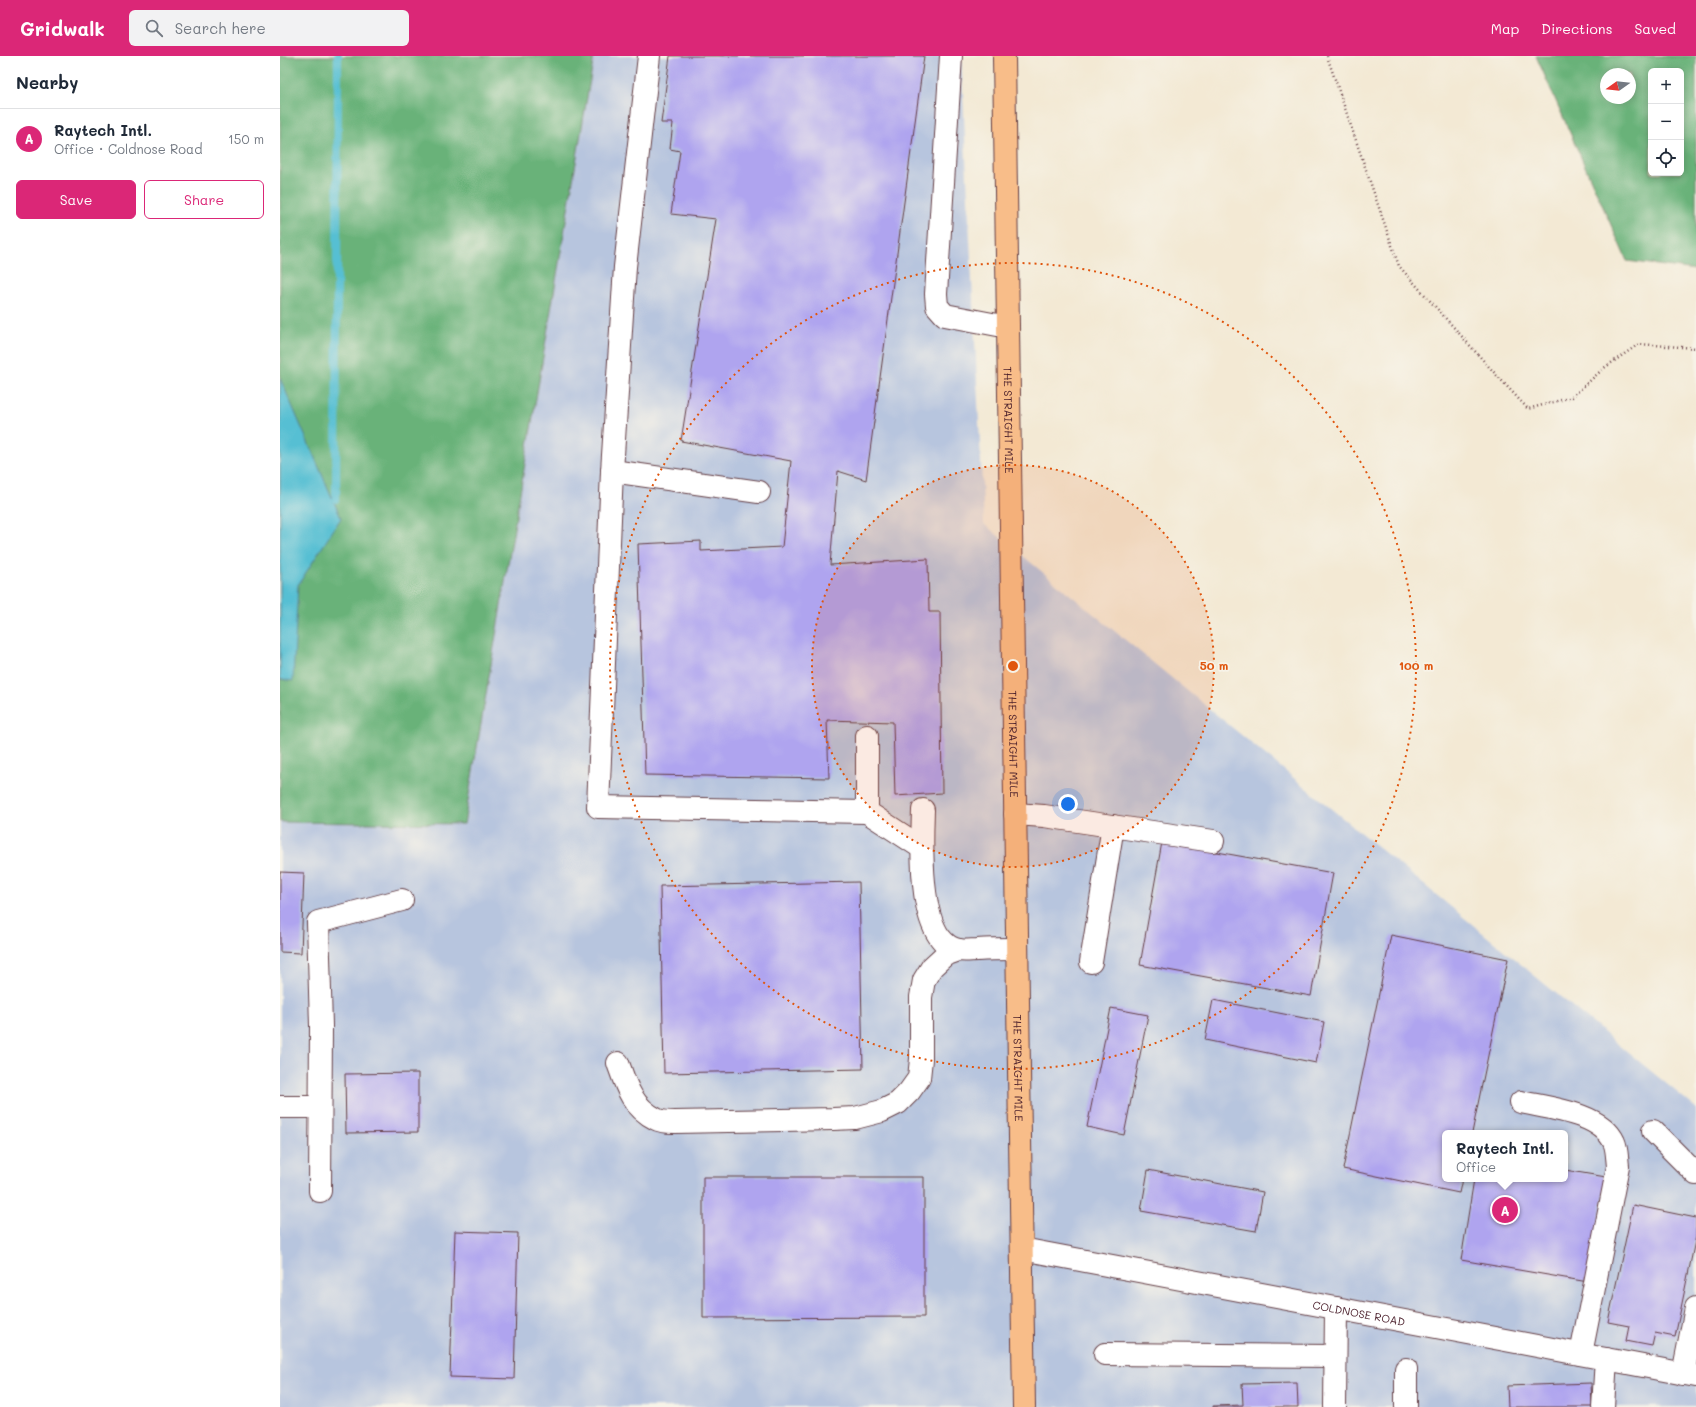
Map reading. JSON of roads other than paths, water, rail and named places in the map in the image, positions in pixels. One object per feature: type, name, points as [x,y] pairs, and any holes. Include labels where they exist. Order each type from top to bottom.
[{"type":"main road","name":"THE STRAIGHT MILE","points":[[1004,56],[1024,1407]]},
{"type":"street","points":[[650,56],[625,267],[612,471],[598,807],[868,812],[922,848]]},
{"type":"street","points":[[951,56],[936,294],[937,306],[945,315],[1008,327]]},
{"type":"street","points":[[612,471],[760,492]]},
{"type":"street","points":[[868,736],[868,812]]},
{"type":"street","points":[[922,810],[923,881],[928,908],[934,928],[944,944],[959,950]]},
{"type":"street","points":[[1015,814],[1044,816],[1213,841]]},
{"type":"street","points":[[1091,962],[1113,826]]},
{"type":"street","points":[[320,1191],[321,1026],[318,922],[402,900]]},
{"type":"street","points":[[618,1063],[627,1092],[641,1108],[657,1120],[675,1122],[833,1119],[855,1118],[882,1111],[898,1103],[910,1092],[919,1078],[921,1060],[921,997],[924,980],[932,967],[945,955],[959,950],[1017,949]]},
{"type":"street","points":[[1521,1102],[1586,1118],[1602,1126],[1614,1142],[1618,1166],[1581,1354]]},
{"type":"street","points":[[280,1107],[320,1107]]},
{"type":"street","points":[[1653,1131],[1696,1174]]},
{"type":"street","name":"COLDNOSE ROAD","points":[[1022,1249],[1690,1375]]},
{"type":"street","points":[[1335,1407],[1336,1308]]},
{"type":"street","points":[[1690,1375],[1696,1308]]},
{"type":"street","points":[[1105,1354],[1335,1356]]},
{"type":"street","points":[[1603,1407],[1606,1359]]},
{"type":"street","points":[[1406,1369],[1406,1407]]},
{"type":"water","points":[[280,378],[341,518],[298,585],[293,681],[280,679]]},
{"type":"waterway","points":[[336,499],[338,56]]},
{"type":"place","name":"Raytech Intl.","points":[[1505,1210]]}]
